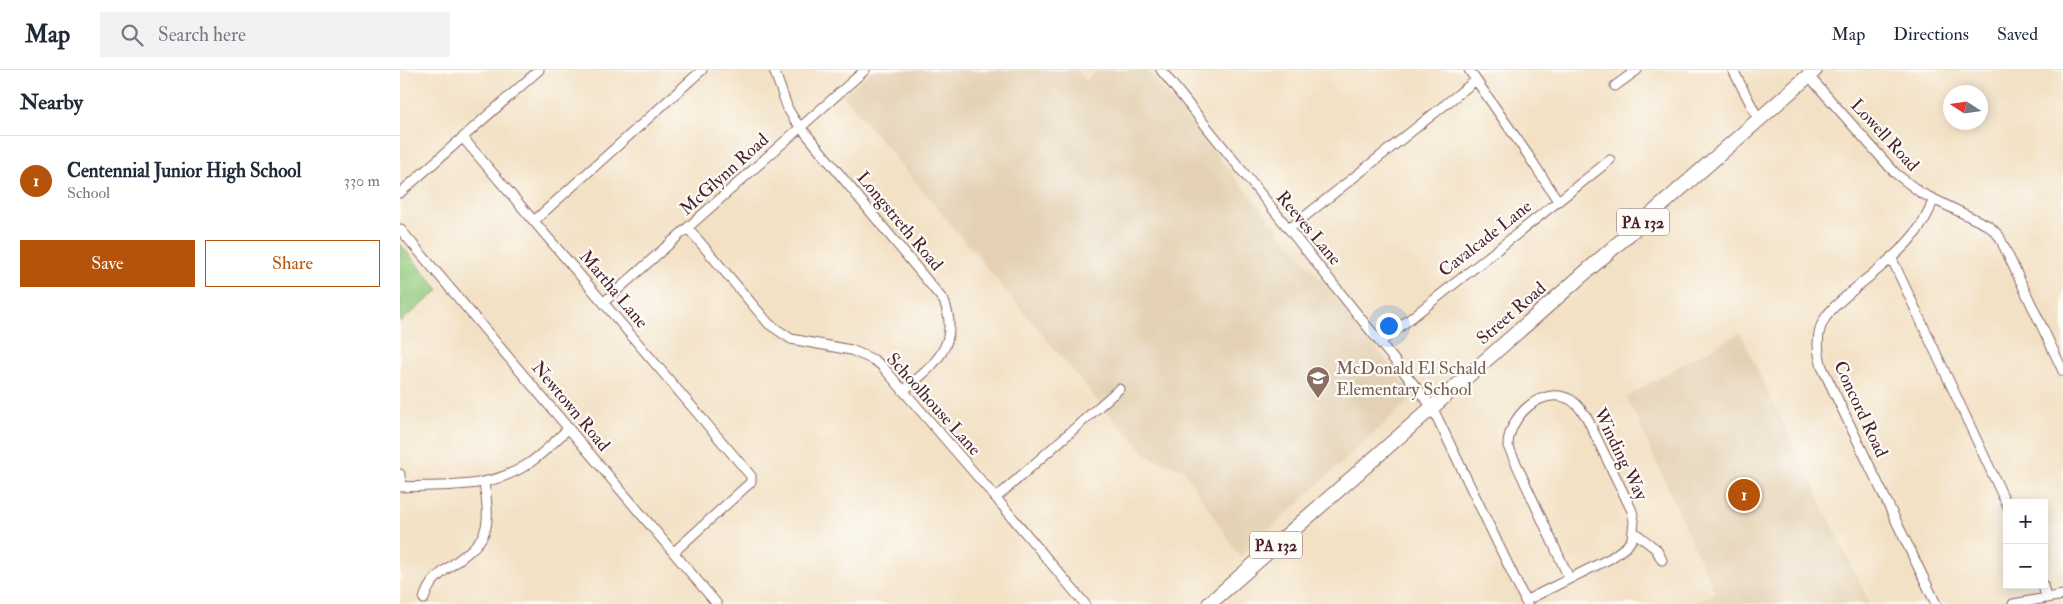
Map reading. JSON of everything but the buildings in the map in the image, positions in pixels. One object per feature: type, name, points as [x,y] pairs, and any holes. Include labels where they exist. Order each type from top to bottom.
[{"type":"main road","name":"Street Road","points":[[1209,604],[1812,73]]},
{"type":"street","points":[[400,193],[539,70]]},
{"type":"street","points":[[535,220],[702,70]]},
{"type":"street","name":"Longstreth Road","points":[[774,70],[788,110],[940,295],[948,311],[949,334],[941,355],[929,370],[903,391]]},
{"type":"street","name":"McGlynn Road","points":[[604,302],[865,70]]},
{"type":"street","name":"Reeves Lane","points":[[1161,70],[1432,407],[1526,602]]},
{"type":"street","points":[[1469,70],[1528,154],[1558,201]]},
{"type":"street","points":[[1615,86],[1637,70]]},
{"type":"street","points":[[1733,70],[1759,120]]},
{"type":"street","name":"Lowell Road","points":[[1812,73],[1895,174],[1911,187],[1933,200],[1989,226],[2000,236],[2063,370]]},
{"type":"street","points":[[1289,229],[1476,80]]},
{"type":"street","name":"Martha Lane","points":[[464,138],[751,476],[751,482],[674,552]]},
{"type":"street","name":"Cavalcade Lane","points":[[1381,342],[1610,160]]},
{"type":"street","name":"Concord Road","points":[[1933,200],[1927,216],[1915,235],[1831,309],[1821,327],[1818,354],[1822,367],[1936,604]]},
{"type":"street","name":"Schoolhouse Lane","points":[[688,228],[777,331],[791,339],[861,354],[882,366],[1085,604]]},
{"type":"street","name":"Newtown Road","points":[[400,229],[717,604]]},
{"type":"street","points":[[1892,256],[2004,499]]},
{"type":"street","points":[[996,498],[1119,389]]},
{"type":"street","name":"Winding Way","points":[[1569,578],[1508,446],[1509,432],[1516,418],[1539,400],[1553,396],[1563,397],[1574,402],[1581,410],[1632,512],[1634,532]]},
{"type":"street","points":[[400,474],[400,487],[484,483],[514,473],[529,463],[569,428]]},
{"type":"street","points":[[424,599],[427,589],[434,579],[481,541],[487,527],[488,517],[484,483]]},
{"type":"street","points":[[1526,602],[1620,552],[1627,546],[1634,532],[1656,548],[1662,560]]},
{"type":"street","points":[[2044,589],[2046,598]]},
{"type":"street","points":[[2013,604],[2063,595]]},
{"type":"shaded area","points":[[873,70],[1077,70],[1086,81],[1098,70],[1146,70],[1359,326],[1414,396],[1240,557],[1183,469],[1149,457],[1107,412],[843,95]]},
{"type":"shaded area","points":[[1740,333],[1870,604],[1694,604],[1715,593],[1627,397]]},
{"type":"green space","points":[[400,244],[439,290],[400,322]]},
{"type":"place","name":"McDonald El Schald Elementary School","points":[[1318,399]]},
{"type":"place","name":"Centennial Junior High School","points":[[1744,495]]}]
